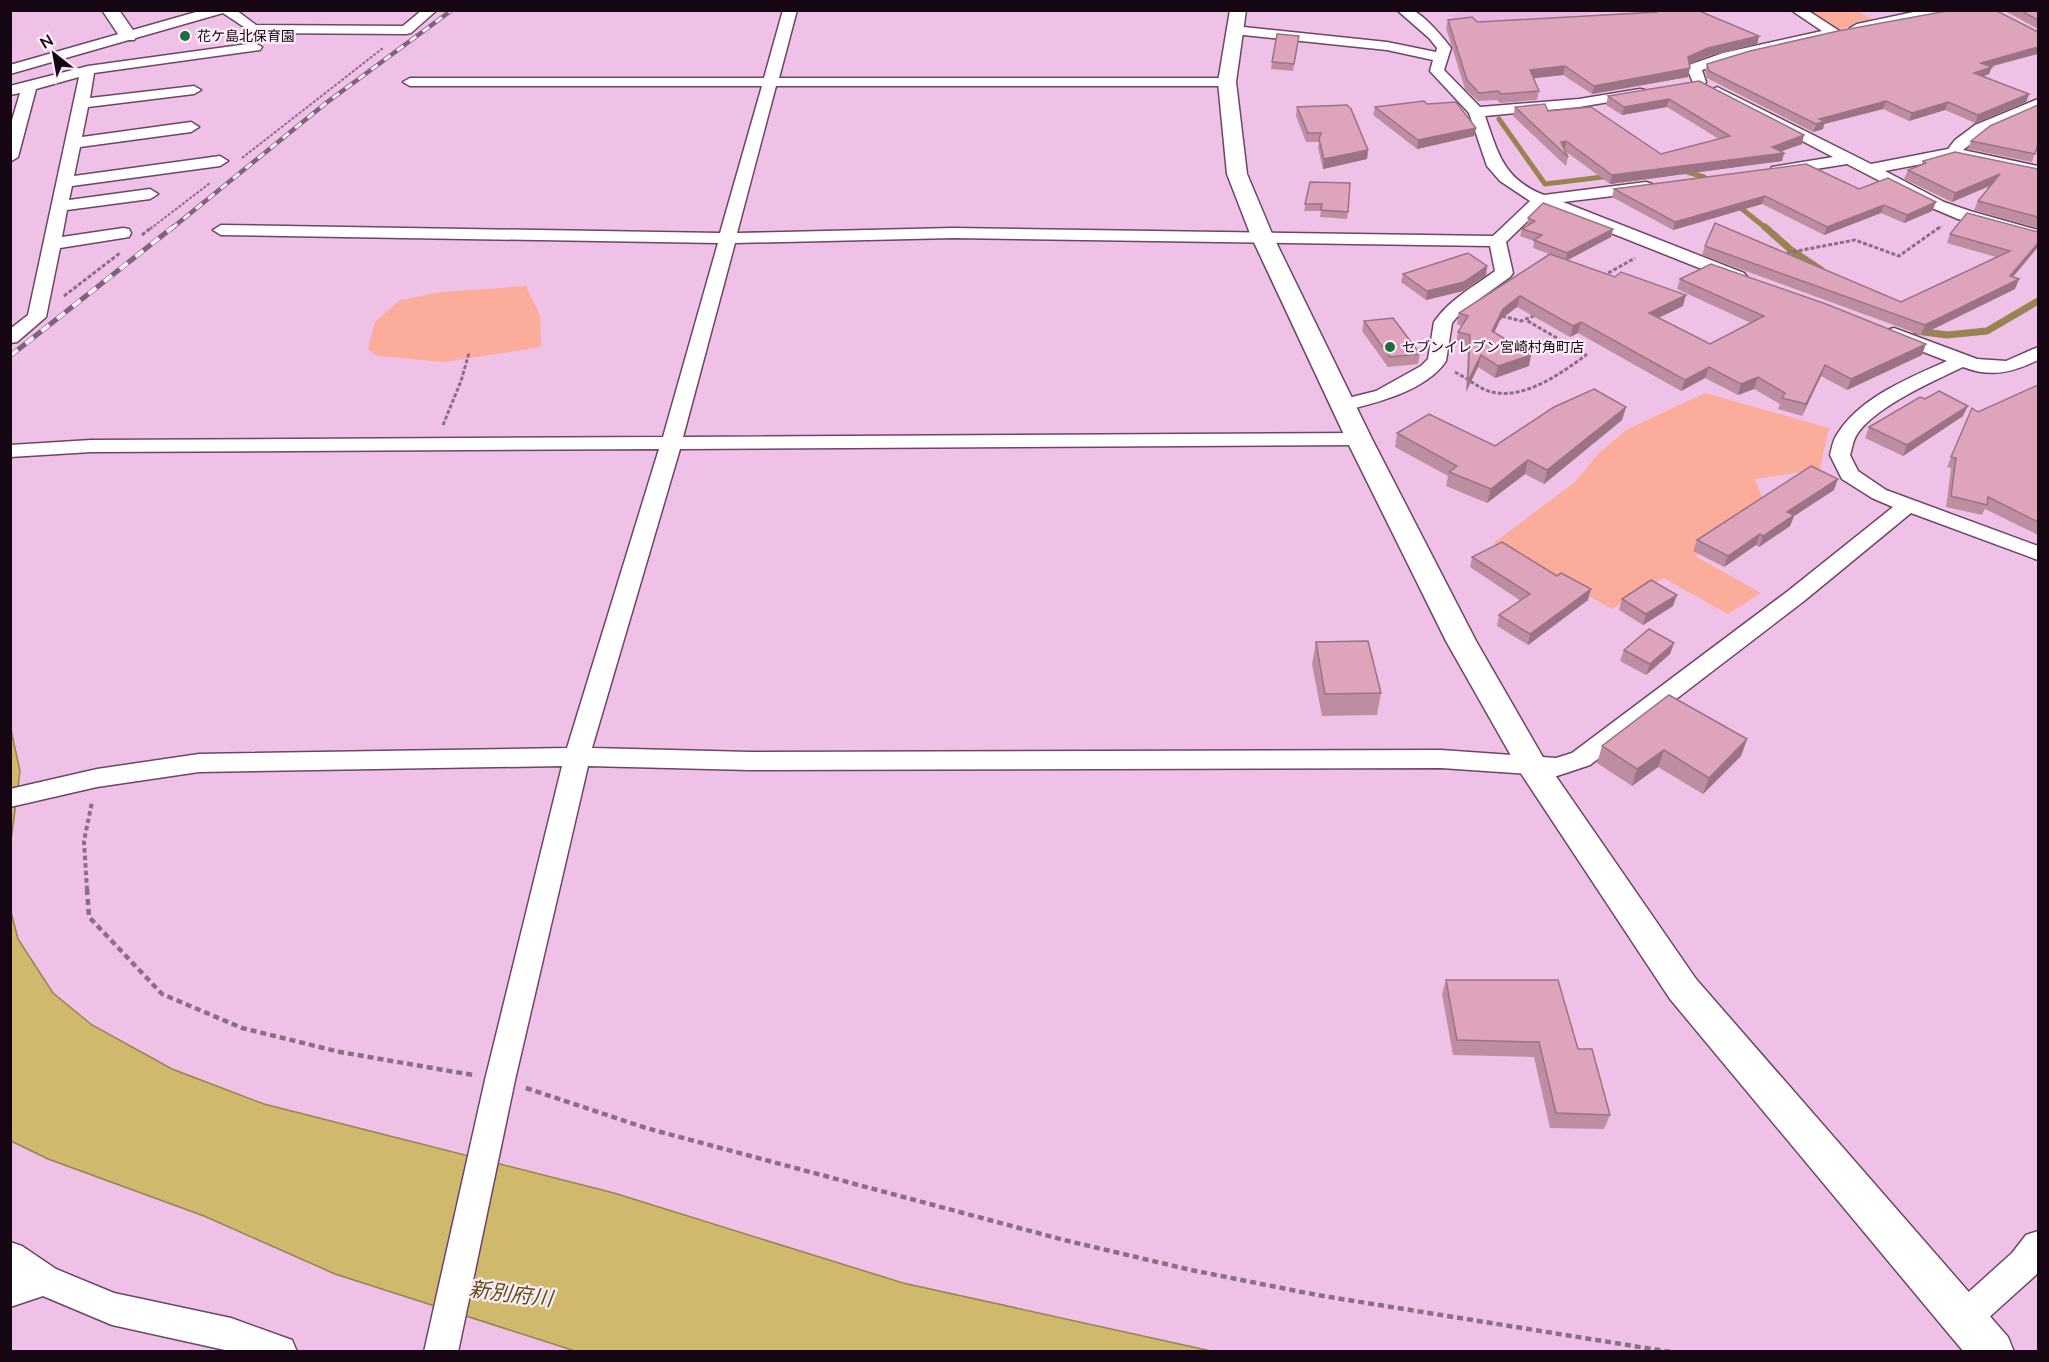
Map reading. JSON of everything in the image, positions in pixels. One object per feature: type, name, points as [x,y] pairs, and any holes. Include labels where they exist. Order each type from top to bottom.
[{"type":"street","points":[[110,10],[128,36]]},
{"type":"street","points":[[10,70],[219,10]]},
{"type":"street","points":[[227,10],[253,29],[406,30],[431,10]]},
{"type":"street","points":[[441,1352],[499,1088],[577,758],[671,444],[790,10]]},
{"type":"street","points":[[1403,10],[1434,35],[1444,48],[1437,71],[1476,112],[1493,163],[1506,178],[1540,200],[1751,282]]},
{"type":"street","points":[[1797,10],[1834,32]]},
{"type":"street","points":[[1958,10],[1912,16],[1732,54],[1694,68],[1694,83],[1871,169],[1903,188],[1964,215],[2038,235]]},
{"type":"street","points":[[1442,58],[1387,46],[1236,20],[1227,81],[1237,174],[1262,236],[1359,440],[1461,641],[1533,767],[1683,989],[1993,1352]]},
{"type":"street","points":[[10,91],[88,70],[255,47]]},
{"type":"street","points":[[10,338],[37,317],[88,70]]},
{"type":"street","points":[[410,82],[1227,81]]},
{"type":"street","points":[[10,158],[15,125],[29,86]]},
{"type":"street","points":[[81,103],[194,90]]},
{"type":"street","points":[[1476,112],[1579,103],[1656,90]]},
{"type":"street","points":[[1953,153],[1964,139],[1975,132],[2023,113],[2038,103]]},
{"type":"street","points":[[73,143],[191,127]]},
{"type":"street","points":[[1871,169],[1953,153],[2038,171]]},
{"type":"street","points":[[1762,172],[1850,159]]},
{"type":"street","points":[[65,182],[220,161]]},
{"type":"street","points":[[221,230],[728,238],[953,233],[1497,241],[1540,200],[1659,186]]},
{"type":"street","points":[[60,206],[150,194]]},
{"type":"street","points":[[52,244],[123,233]]},
{"type":"street","points":[[1343,405],[1383,395],[1428,370],[1436,361],[1443,322],[1466,300],[1504,273],[1497,241]]},
{"type":"street","points":[[1879,328],[1974,365],[2009,367],[2038,353]]},
{"type":"street","points":[[1962,361],[1888,397],[1844,434],[1841,451],[1844,464],[1850,476],[1860,484],[1907,506],[2038,553]]},
{"type":"street","points":[[10,451],[91,446],[1359,440]]},
{"type":"street","points":[[10,798],[97,778],[199,763],[577,758],[750,761],[1440,759],[1557,767],[1581,759],[1796,596],[1907,506]]},
{"type":"street","points":[[10,1257],[44,1280],[112,1309],[231,1334],[280,1352]]},
{"type":"street","points":[[1963,1319],[2034,1260]]},
{"type":"street","points":[[10,1291],[44,1280]]},
{"type":"path","points":[[1772,255],[1855,240],[1899,256],[1947,223],[1964,215]]},
{"type":"path","points":[[1596,280],[1657,245]]},
{"type":"path","points":[[1466,300],[1513,321],[1526,320],[1536,315]]},
{"type":"path","points":[[1436,361],[1493,393],[1512,395],[1550,379],[1586,356],[1526,320]]},
{"type":"path","points":[[434,445],[461,381],[469,353]]},
{"type":"path","points":[[97,778],[84,841],[89,916],[162,994],[242,1028],[499,1088],[1075,1243],[1317,1295],[1671,1352]]},
{"type":"shaded area","points":[[1470,10],[1590,10],[1594,13],[1486,25],[1476,17],[1454,18],[1449,15]]},
{"type":"shaded area","points":[[1804,11],[1856,11],[1873,19],[1842,29],[1835,28]]},
{"type":"shaded area","points":[[526,286],[540,315],[541,347],[445,362],[377,356],[368,349],[375,322],[400,300],[442,292]]},
{"type":"shaded area","points":[[1705,393],[1829,428],[1820,469],[1755,479],[1768,512],[1695,556],[1761,593],[1728,614],[1663,578],[1612,609],[1494,543],[1576,481],[1598,454],[1628,429]]},
{"type":"water","points":[[11,730],[20,771],[11,841]]},
{"type":"water","name":"新別府川","points":[[10,908],[18,939],[53,993],[92,1025],[172,1069],[264,1104],[614,1193],[903,1283],[1211,1351],[575,1351],[335,1274],[204,1216],[48,1159],[11,1141]]},
{"type":"building","points":[[1656,10],[1697,10],[1759,36],[1708,48],[1688,57],[1690,68],[1594,86],[1565,66],[1530,70],[1539,91],[1479,93],[1467,80],[1448,20],[1472,17],[1478,22],[1657,12]]},
{"type":"building","points":[[1952,10],[1995,10],[2038,32],[2038,47],[1981,63],[1992,67],[1974,73],[2029,94],[1978,115],[1948,102],[1912,113],[1886,101],[1819,119],[1825,121],[1816,124],[1709,71],[1707,64],[1750,51],[1838,31]]},
{"type":"building","points":[[2020,10],[2038,10],[2038,20]]},
{"type":"building","points":[[1277,34],[1299,36],[1294,64],[1272,62]]},
{"type":"building","points":[[1699,81],[1804,135],[1772,147],[1784,153],[1612,175],[1566,141],[1561,142],[1568,157],[1515,107],[1545,104],[1548,111],[1591,107],[1661,154],[1730,136],[1669,99],[1624,107],[1608,96]]},
{"type":"building","points":[[1424,101],[1427,104],[1456,102],[1476,128],[1418,140],[1375,107]]},
{"type":"building","points":[[1347,105],[1351,109],[1368,150],[1324,159],[1319,139],[1321,133],[1308,133],[1297,107]]},
{"type":"building","points":[[2038,105],[2038,144],[2035,154],[1971,141],[1990,126]]},
{"type":"building","points":[[1955,152],[2038,169],[2038,217],[1978,201],[2000,174],[1955,193],[1908,170],[1926,163],[1923,161]]},
{"type":"building","points":[[1806,164],[1859,189],[1888,178],[1936,202],[1907,215],[1884,205],[1827,227],[1765,196],[1675,222],[1614,189]]},
{"type":"building","points":[[1310,182],[1350,183],[1348,212],[1321,210],[1322,204],[1305,204]]},
{"type":"building","points":[[1543,203],[1613,229],[1567,253],[1534,240],[1542,235],[1522,229],[1535,221],[1528,218]]},
{"type":"building","points":[[1967,213],[2038,232],[2038,243],[2010,276],[2019,279],[1925,325],[1705,246],[1715,223],[1901,302],[2010,251],[1950,234]]},
{"type":"building","points":[[1468,253],[1487,266],[1464,282],[1427,291],[1403,274]]},
{"type":"building","points":[[1550,254],[1615,277],[1621,272],[1686,295],[1649,313],[1710,344],[1764,316],[1680,279],[1711,264],[1826,304],[1926,344],[1851,379],[1825,365],[1806,404],[1782,398],[1785,393],[1758,377],[1741,384],[1709,367],[1685,380],[1581,322],[1573,326],[1520,296],[1503,309],[1492,331],[1531,355],[1498,366],[1481,355],[1468,381],[1470,335],[1458,332],[1468,316],[1459,313]]},
{"type":"building","points":[[1393,318],[1420,354],[1390,357],[1364,321]]},
{"type":"building","points":[[2038,385],[2038,522],[1988,497],[1987,505],[1951,496],[1956,458],[1951,457],[1972,408],[1978,412]]},
{"type":"building","points":[[1594,389],[1626,407],[1547,470],[1528,460],[1491,489],[1449,472],[1457,466],[1397,433],[1429,414],[1495,446],[1554,407]]},
{"type":"building","points":[[1939,391],[1968,406],[1907,445],[1869,427],[1920,397],[1925,399]]},
{"type":"building","points":[[1811,466],[1838,479],[1787,512],[1794,515],[1763,536],[1760,534],[1728,556],[1697,540]]},
{"type":"building","points":[[1502,542],[1557,576],[1561,573],[1591,589],[1530,634],[1499,615],[1530,594],[1472,557]]},
{"type":"building","points":[[1651,580],[1677,595],[1646,614],[1622,599]]},
{"type":"building","points":[[1649,629],[1674,643],[1650,664],[1624,650]]},
{"type":"building","points":[[1368,641],[1381,693],[1325,694],[1316,642]]},
{"type":"building","points":[[1669,695],[1747,739],[1709,778],[1664,750],[1637,769],[1602,746]]},
{"type":"building","points":[[1446,980],[1558,980],[1578,1049],[1592,1049],[1610,1115],[1556,1113],[1539,1042],[1457,1040]]},
{"type":"waterway","points":[[1499,119],[1545,184],[1611,176]]},
{"type":"waterway","points":[[1684,171],[1704,177],[1708,187]]},
{"type":"waterway","points":[[1737,205],[1767,229]]},
{"type":"waterway","points":[[1765,227],[1791,250],[1821,270]]},
{"type":"waterway","points":[[1916,331],[1947,335],[1987,331],[2038,301]]},
{"type":"railway","points":[[171,229],[326,103],[452,10]]},
{"type":"railway","points":[[10,356],[173,227]]},
{"type":"place","name":"花ケ島北保育園","points":[[185,36]]},
{"type":"place","name":"セブンイレブン宮崎村角町店","points":[[1390,347]]}]
